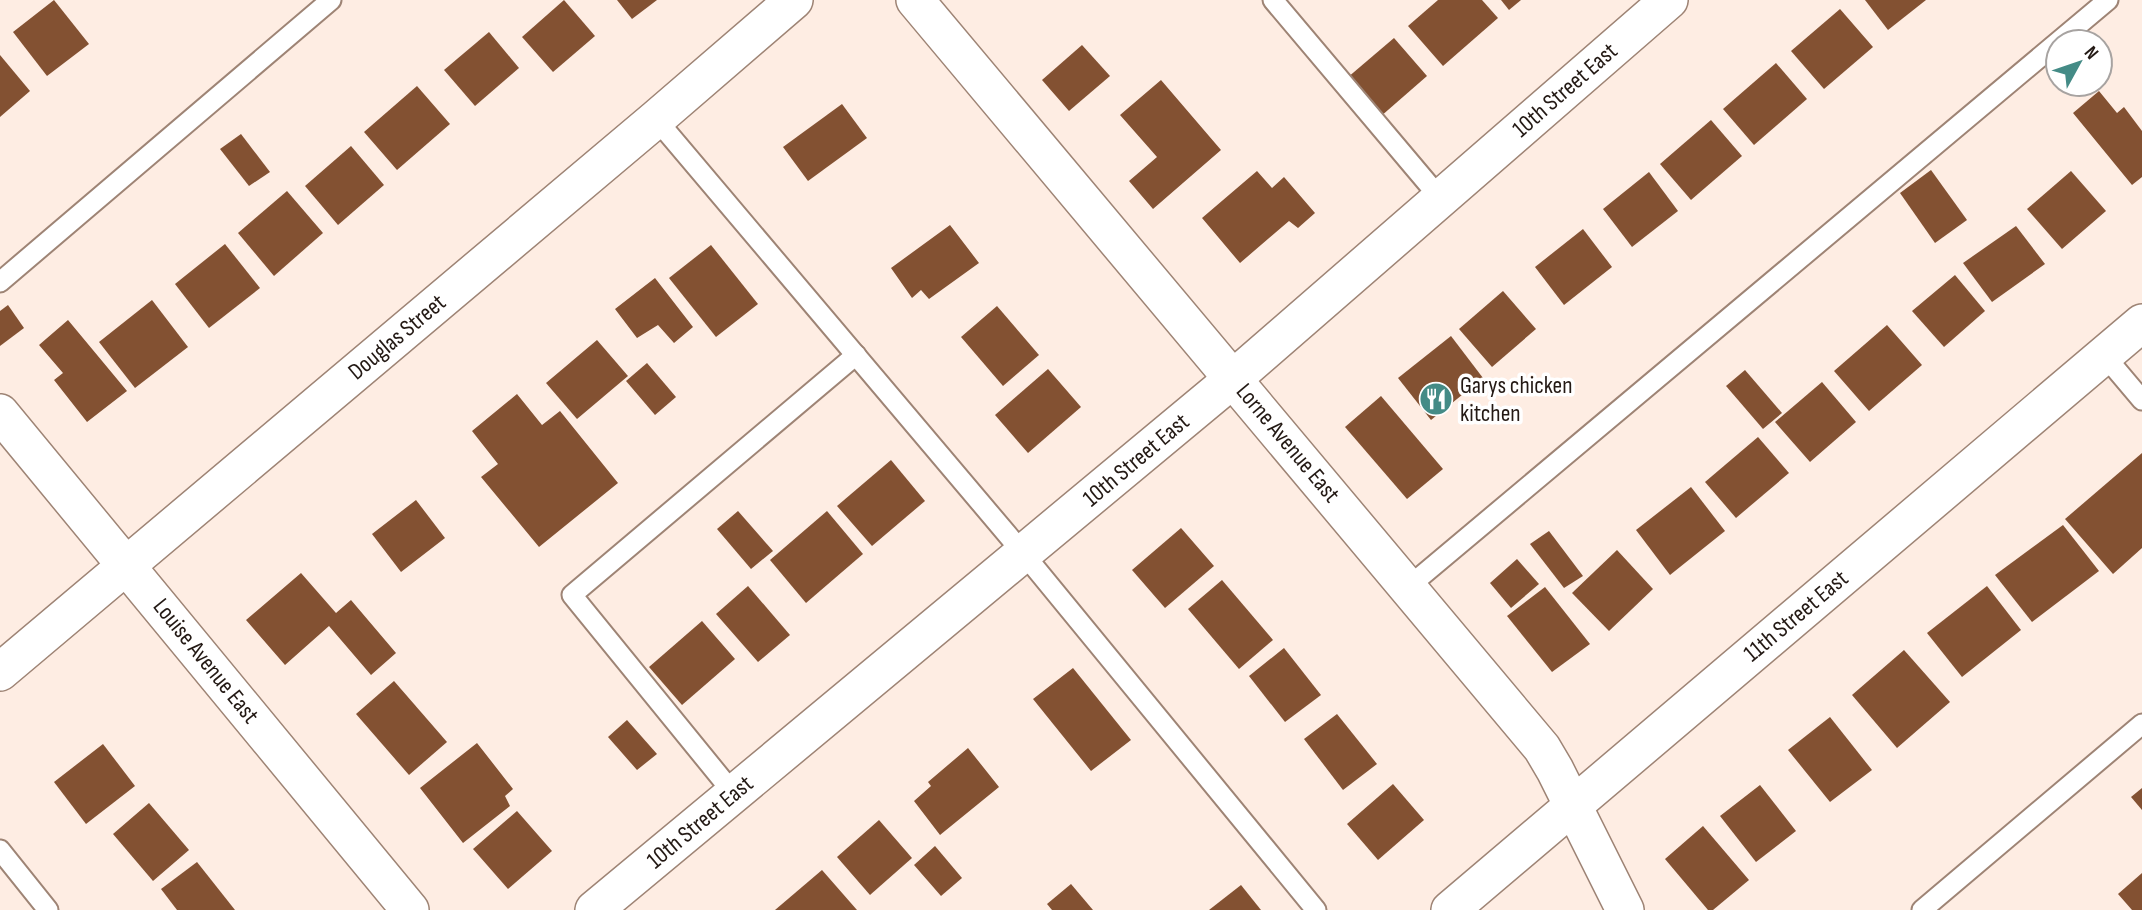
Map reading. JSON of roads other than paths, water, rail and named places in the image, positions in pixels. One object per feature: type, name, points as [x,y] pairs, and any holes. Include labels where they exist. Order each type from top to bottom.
[{"type":"street","name":"Douglas Street","points":[[0,672],[656,120],[794,0]]},
{"type":"street","name":"Lorne Avenue East","points":[[915,0],[1542,748],[1625,910]]},
{"type":"street","name":"10th Street East","points":[[594,910],[1234,378],[1668,0]]},
{"type":"street","name":"11th Street East","points":[[1450,910],[2142,323]]},
{"type":"street","name":"Louise Avenue East","points":[[0,413],[410,910]]},
{"type":"lane","points":[[0,282],[331,0]]},
{"type":"lane","points":[[1273,0],[1440,198]]},
{"type":"lane","points":[[1407,588],[2108,0]]},
{"type":"lane","points":[[656,120],[1023,553],[1316,910]]},
{"type":"lane","points":[[734,794],[572,595],[856,355]]},
{"type":"lane","points":[[2104,355],[2142,400]]},
{"type":"lane","points":[[1922,910],[2142,724]]},
{"type":"lane","points":[[0,850],[48,910]]},
{"type":"place","name":"Garys chicken kitchen","points":[[1436,399]]}]
